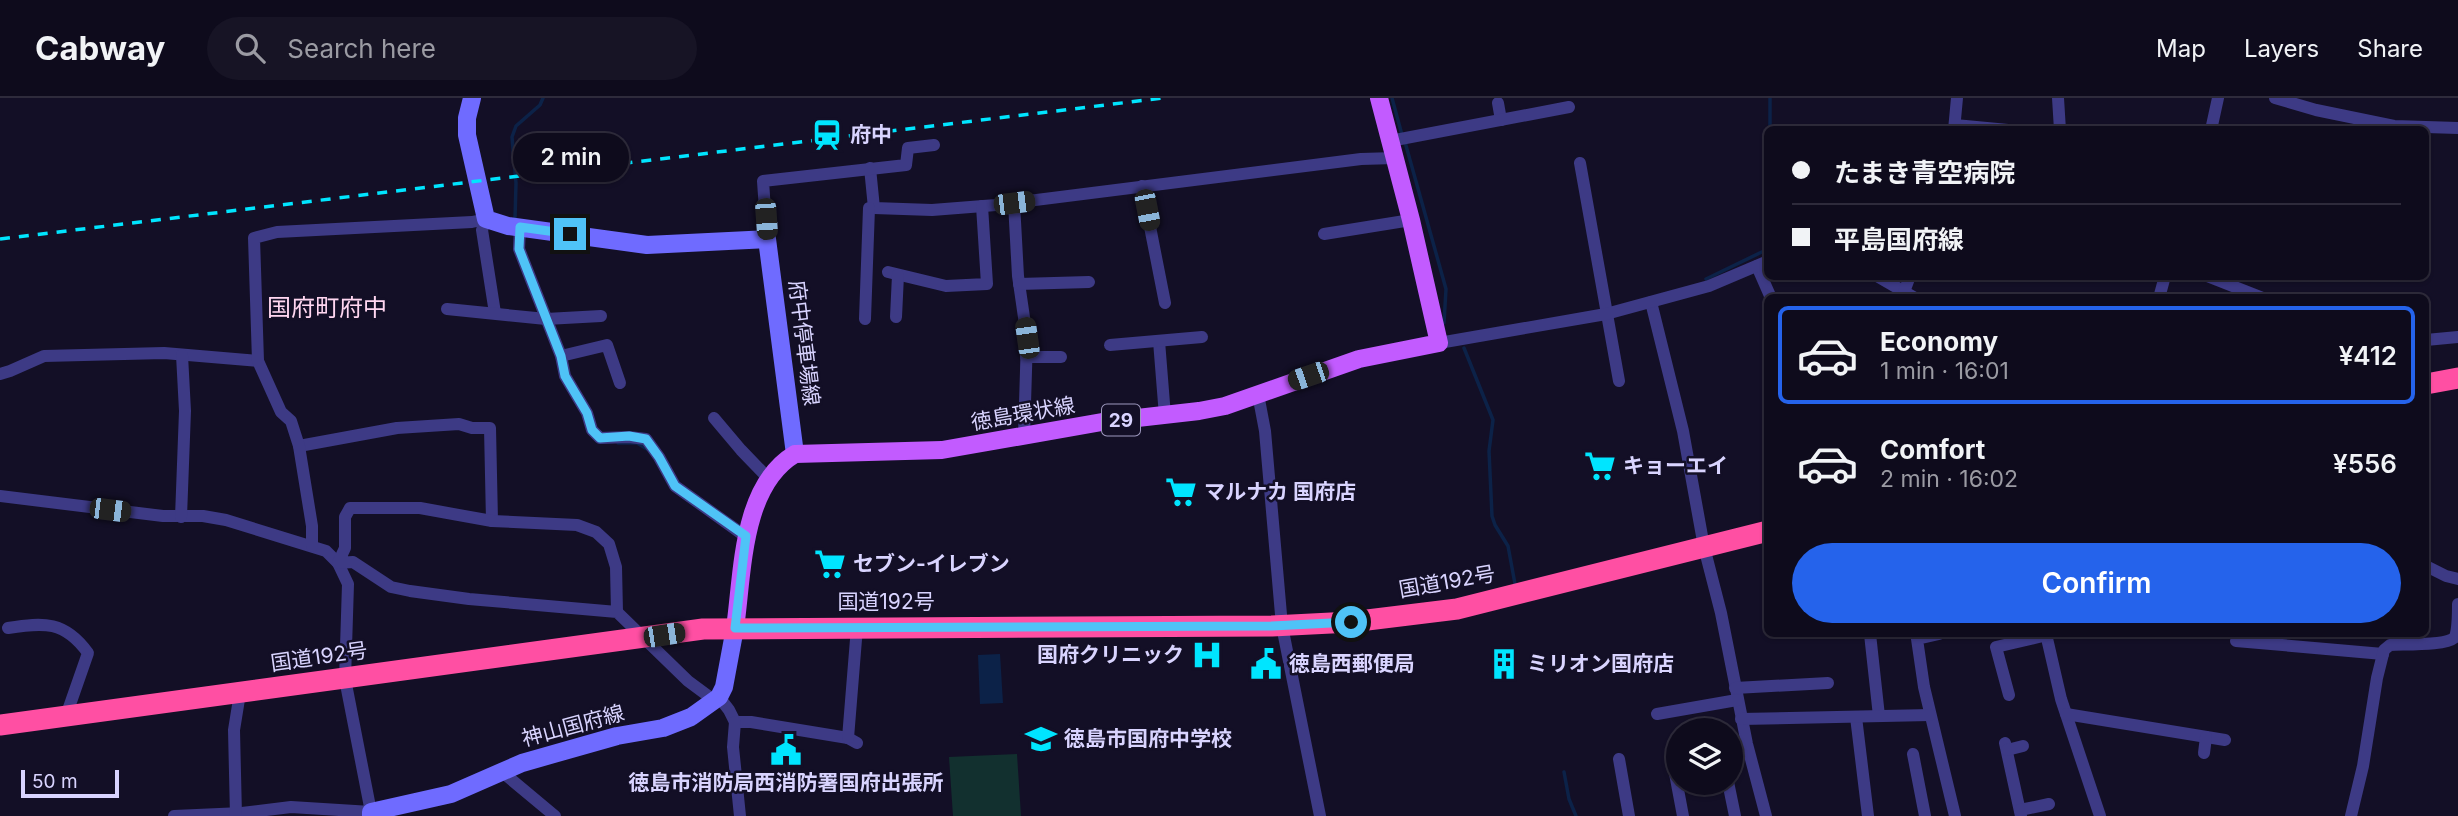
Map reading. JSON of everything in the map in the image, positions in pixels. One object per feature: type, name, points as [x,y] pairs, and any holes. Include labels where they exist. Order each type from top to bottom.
[{"type":"highway","points":[[2429,383],[2458,378]]},
{"type":"highway","name":"国道192号","points":[[0,725],[703,629],[1282,626],[1351,622],[1457,609],[1764,532]]},
{"type":"main road","points":[[472,98],[467,118],[467,135],[486,219],[520,227],[647,245],[767,239]]},
{"type":"main road","points":[[1378,98],[1398,144],[1411,220],[1439,343]]},
{"type":"main road","name":"府中停車場線","points":[[767,239],[795,453]]},
{"type":"main road","name":"徳島環状線","points":[[795,453],[942,450],[1102,422],[1165,416],[1226,406],[1359,359],[1439,343]]},
{"type":"main road","points":[[717,699],[724,687],[735,628],[746,536],[754,510],[769,479],[780,465],[795,453]]},
{"type":"main road","name":"神山国府線","points":[[371,814],[452,794],[502,771],[617,736],[663,728],[691,717],[717,699]]},
{"type":"street","points":[[1955,126],[1956,98]]},
{"type":"street","points":[[2058,98],[2060,126]]},
{"type":"street","points":[[2212,126],[2218,98]]},
{"type":"street","points":[[2275,98],[2316,110],[2394,126]]},
{"type":"street","points":[[1498,103],[1501,120]]},
{"type":"street","points":[[870,168],[874,208],[932,210],[982,206],[1361,159],[1457,122],[1501,120],[1548,105],[1569,107]]},
{"type":"street","points":[[2429,127],[2458,128]]},
{"type":"street","points":[[767,239],[763,181],[906,165],[908,148],[934,145]]},
{"type":"street","points":[[1580,163],[1619,381]]},
{"type":"street","points":[[1142,186],[1165,303]]},
{"type":"street","points":[[1014,203],[1019,284],[1027,338],[1024,436]]},
{"type":"street","points":[[900,309],[893,273],[946,286],[987,284],[982,206]]},
{"type":"street","points":[[865,319],[869,208]]},
{"type":"street","points":[[486,219],[482,230],[495,313]]},
{"type":"street","points":[[312,546],[312,526],[299,446],[291,421],[281,412],[258,361],[254,239],[277,232],[472,222],[486,219]]},
{"type":"street","points":[[1324,234],[1411,220]]},
{"type":"street","points":[[520,227],[519,249],[561,356],[565,376],[587,413],[592,430],[600,438],[629,436],[646,439],[675,486],[746,536]]},
{"type":"street","points":[[1439,343],[1606,314],[1709,286],[1762,263]]},
{"type":"street","points":[[1884,280],[1907,294]]},
{"type":"street","points":[[2217,280],[2253,294]]},
{"type":"street","points":[[1019,284],[1089,282]]},
{"type":"street","points":[[1651,302],[1683,431],[1704,547],[1721,613],[1741,718]]},
{"type":"street","points":[[447,309],[546,319],[601,316]]},
{"type":"street","points":[[1110,345],[1202,337]]},
{"type":"street","points":[[2429,340],[2458,337]]},
{"type":"street","points":[[1159,341],[1165,416]]},
{"type":"street","points":[[561,356],[607,345],[620,383]]},
{"type":"street","points":[[0,374],[44,356],[182,355],[258,361]]},
{"type":"street","points":[[181,517],[185,411],[182,355]]},
{"type":"street","points":[[1026,357],[1061,357]]},
{"type":"street","points":[[1258,394],[1265,431],[1282,626],[1316,785],[1320,816]]},
{"type":"street","points":[[714,418],[769,479]]},
{"type":"street","points":[[299,446],[397,428],[459,424],[472,428],[491,428],[492,521]]},
{"type":"street","points":[[0,496],[226,520],[326,551],[338,563],[348,584],[345,678],[371,814],[291,807],[237,814],[174,816]]},
{"type":"street","points":[[338,563],[345,548],[345,517],[350,508],[420,508],[492,521],[577,524],[596,532],[609,544],[616,567],[617,612]]},
{"type":"street","points":[[338,563],[353,562],[391,587],[469,598],[617,612],[688,681],[729,710],[735,722],[733,747],[740,816]]},
{"type":"street","points":[[2429,568],[2458,579]]},
{"type":"street","points":[[2351,816],[2384,650],[2390,645],[2447,642],[2456,638],[2458,604]]},
{"type":"street","points":[[8,628],[36,623],[57,627],[76,636],[88,653],[66,716]]},
{"type":"street","points":[[735,722],[751,722],[853,741],[857,627]]},
{"type":"street","points":[[1870,637],[1879,716]]},
{"type":"street","points":[[1926,637],[1917,639],[1930,715],[1955,816]]},
{"type":"street","points":[[2009,695],[1996,647],[2034,637]]},
{"type":"street","points":[[2047,637],[2066,715],[2100,816]]},
{"type":"street","points":[[2236,641],[2383,654]]},
{"type":"street","points":[[1657,714],[1736,694],[1828,683]]},
{"type":"street","points":[[237,814],[233,740],[240,693]]},
{"type":"street","points":[[1743,719],[1930,715]]},
{"type":"street","points":[[2066,715],[2225,740]]},
{"type":"street","points":[[1856,717],[1868,816]]},
{"type":"street","points":[[1743,727],[1766,816]]},
{"type":"street","points":[[2204,753],[2206,737]]},
{"type":"street","points":[[2023,747],[2006,747],[2020,813],[2049,804]]},
{"type":"street","points":[[1913,754],[1925,816]]},
{"type":"street","points":[[1619,759],[1629,816]]},
{"type":"street","points":[[502,771],[555,816]]},
{"type":"street","points":[[1679,795],[1683,816]]},
{"type":"street","points":[[1731,795],[1735,816]]},
{"type":"green space","points":[[1017,754],[1021,816],[953,816],[949,757]]},
{"type":"water","points":[[1000,654],[1003,703],[980,704],[978,655]]},
{"type":"waterway","points":[[515,219],[516,183],[512,137],[516,126],[540,105],[543,98]]},
{"type":"waterway","points":[[1392,98],[1402,135]]},
{"type":"waterway","points":[[1770,98],[1770,126]]},
{"type":"waterway","points":[[1405,142],[1446,289],[1444,323]]},
{"type":"waterway","points":[[1706,279],[1764,251]]},
{"type":"waterway","points":[[1464,348],[1493,420],[1489,451],[1492,516],[1508,546],[1515,584]]},
{"type":"waterway","points":[[618,443],[637,443],[647,449]]},
{"type":"waterway","points":[[1564,772],[1569,799],[1576,816]]},
{"type":"railway","points":[[0,239],[1163,98]]},
{"type":"place","name":"府中","points":[[827,135]]},
{"type":"place","name":"キョーエイ","points":[[1600,466]]},
{"type":"place","name":"マルナカ 国府店","points":[[1181,492]]},
{"type":"place","name":"セブン-イレブン","points":[[830,564]]},
{"type":"place","name":"国府クリニック","points":[[1207,655]]},
{"type":"place","name":"徳島西郵便局","points":[[1266,664]]},
{"type":"place","name":"ミリオン国府店","points":[[1504,664]]},
{"type":"place","name":"徳島市国府中学校","points":[[1041,739]]},
{"type":"place","name":"徳島市消防局西消防署国府出張所","points":[[786,750]]},
{"type":"district","name":"国府町府中","points":[[327,308]]},
{"type":"route","points":[[570,234],[520,227],[519,249],[561,356],[565,376],[587,413],[592,430],[600,438],[629,436],[646,439],[675,486],[746,536],[735,628],[1272,626],[1351,622]]}]
